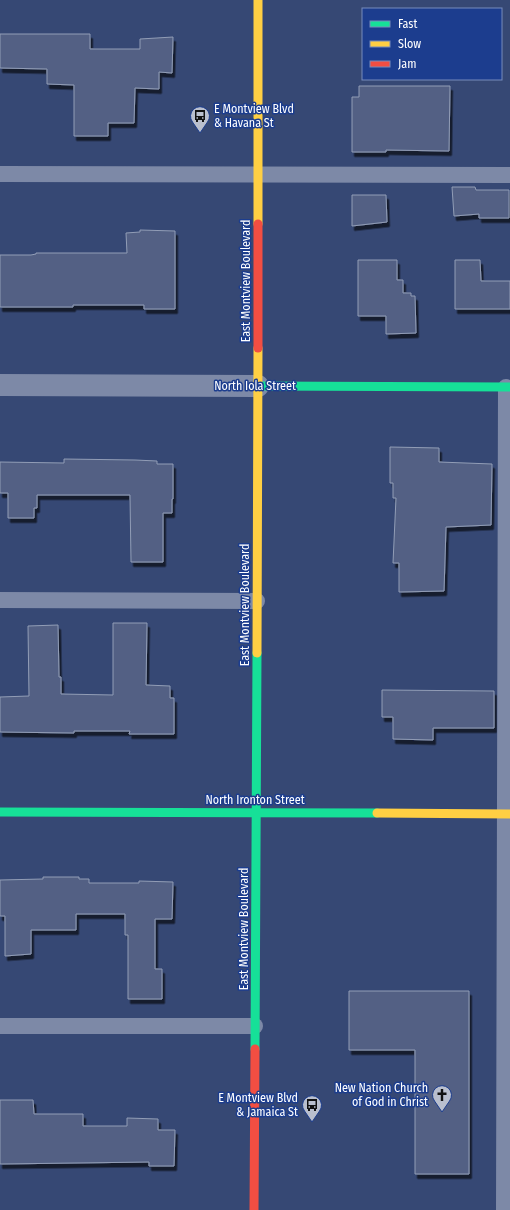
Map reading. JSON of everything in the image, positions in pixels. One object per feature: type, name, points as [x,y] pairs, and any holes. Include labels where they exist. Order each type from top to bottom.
[{"type":"main road","name":"East Montview Boulevard","points":[[254,1210],[257,812],[258,0]]},
{"type":"main road","name":"North Iola Street","points":[[258,386],[508,387]]},
{"type":"main road","name":"North Ironton Street","points":[[0,812],[508,814]]},
{"type":"street","name":"North Iola Street","points":[[0,385],[258,386]]},
{"type":"lane","points":[[0,174],[510,175]]},
{"type":"lane","points":[[504,1210],[507,1028],[508,387]]},
{"type":"lane","points":[[0,600],[257,601]]},
{"type":"lane","points":[[0,1026],[255,1026]]},
{"type":"building","points":[[0,34],[90,34],[90,49],[140,49],[140,39],[173,37],[172,73],[159,72],[159,89],[135,88],[134,123],[108,123],[108,136],[74,136],[74,85],[47,84],[47,69],[0,68]]},
{"type":"building","points":[[359,86],[450,86],[449,151],[386,150],[386,152],[352,152],[352,97],[359,97]]},
{"type":"building","points":[[452,187],[475,187],[476,190],[509,190],[509,218],[479,218],[479,214],[454,216]]},
{"type":"building","points":[[352,195],[386,195],[387,222],[352,226]]},
{"type":"building","points":[[140,230],[175,231],[175,309],[144,309],[144,305],[0,307],[0,255],[31,255],[36,253],[127,253],[126,233],[140,232]]},
{"type":"building","points":[[358,260],[397,260],[397,280],[403,280],[403,293],[411,293],[411,296],[415,296],[416,333],[386,334],[386,316],[358,316]]},
{"type":"building","points":[[455,260],[480,260],[481,281],[510,281],[510,309],[455,309]]},
{"type":"building","points":[[390,447],[439,448],[439,462],[492,464],[491,525],[446,527],[444,591],[399,592],[399,563],[393,563],[396,498],[393,498],[393,483],[390,483]]},
{"type":"building","points":[[64,459],[157,461],[157,464],[173,464],[172,513],[163,513],[163,562],[131,562],[130,495],[37,495],[37,508],[34,508],[34,518],[8,518],[8,493],[0,493],[0,462],[64,463]]},
{"type":"building","points":[[113,623],[147,623],[146,685],[170,686],[170,698],[174,698],[174,734],[129,734],[130,731],[74,731],[74,733],[0,732],[0,697],[29,696],[28,626],[58,625],[59,677],[61,677],[61,694],[113,695]]},
{"type":"building","points":[[382,690],[494,691],[494,728],[433,728],[433,740],[393,739],[393,717],[382,717]]},
{"type":"building","points":[[43,877],[79,877],[79,879],[89,879],[89,883],[139,883],[139,881],[173,882],[172,919],[155,919],[155,969],[162,969],[162,999],[128,999],[128,935],[125,935],[125,914],[76,914],[76,930],[31,930],[31,954],[5,956],[5,916],[0,916],[0,880],[43,879]]},
{"type":"building","name":"New Nation Church of God in Christ","points":[[349,991],[469,991],[469,1174],[415,1174],[415,1050],[349,1050]]},
{"type":"building","points":[[0,1100],[33,1100],[34,1114],[83,1114],[83,1126],[127,1126],[127,1118],[158,1119],[158,1130],[175,1130],[174,1166],[149,1166],[149,1162],[0,1164]]},
{"type":"traffic: fast","points":[[258,386],[510,387]]},
{"type":"traffic: fast","points":[[255,1049],[257,653]]},
{"type":"traffic: fast","points":[[0,812],[377,813]]},
{"type":"traffic: slow","points":[[258,0],[258,224]]},
{"type":"traffic: slow","points":[[257,653],[258,348]]},
{"type":"traffic: slow","points":[[377,813],[510,814]]},
{"type":"traffic: jam","points":[[258,224],[258,348]]},
{"type":"traffic: jam","points":[[254,1210],[255,1049]]},
{"type":"place","name":"E Montview Blvd & Havana St","points":[[200,133]]},
{"type":"place","name":"New Nation Church of God in Christ","points":[[442,1112]]},
{"type":"place","name":"E Montview Blvd & Jamaica St","points":[[312,1122]]}]
